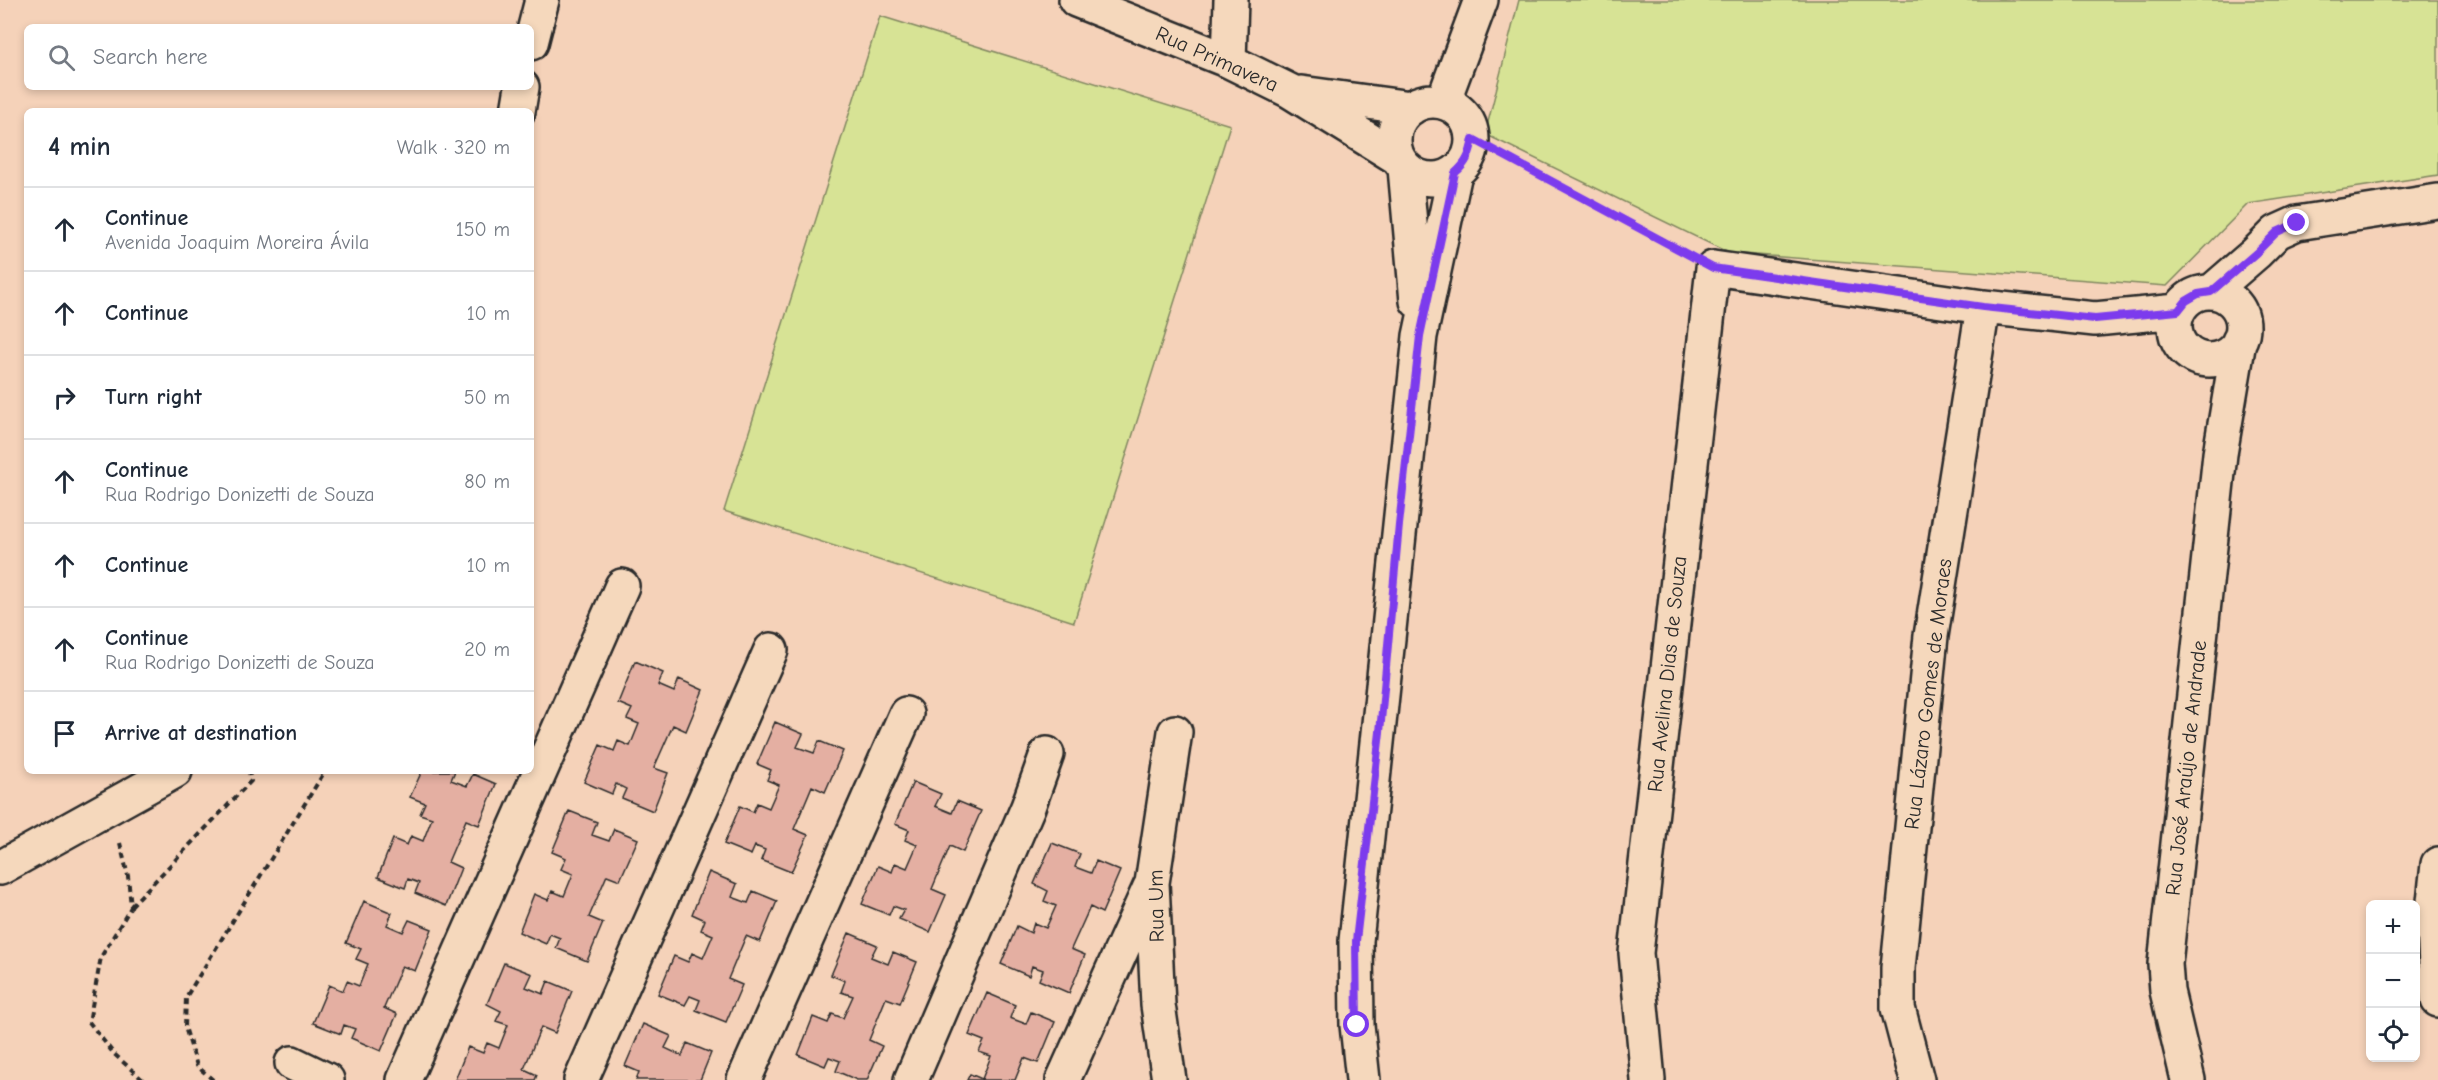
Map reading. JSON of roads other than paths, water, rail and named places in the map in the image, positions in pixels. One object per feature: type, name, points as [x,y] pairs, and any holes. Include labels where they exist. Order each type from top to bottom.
[{"type":"street","points":[[534,31],[542,0]]},
{"type":"street","name":"Rua Primavera","points":[[1076,0],[1229,61],[1290,91],[1402,163]]},
{"type":"street","points":[[1229,61],[1231,0]]},
{"type":"street","points":[[1402,163],[1417,176],[1430,180],[1444,178],[1465,165],[1471,153],[1473,139],[1470,125],[1463,114],[1452,105],[1446,94],[1481,0]]},
{"type":"street","points":[[518,108],[522,90]]},
{"type":"street","name":"Rua Primavera","points":[[1290,91],[1411,108]]},
{"type":"street","points":[[1420,336],[1402,163],[1394,144],[1395,130],[1401,117],[1424,101],[1438,101],[1452,105]]},
{"type":"street","points":[[1363,1080],[1357,1025],[1356,941],[1380,732],[1399,525],[1420,336],[1455,173]]},
{"type":"street","points":[[2222,297],[2256,253],[2277,232],[2297,223],[2438,201]]},
{"type":"street","name":"Rua Avelina Dias de Souza","points":[[1648,1080],[1636,953],[1713,268],[1983,307]]},
{"type":"street","points":[[2095,319],[2195,354],[2220,358],[2231,351],[2240,340],[2243,328],[2241,314],[2222,297],[2198,294],[2186,301],[2178,311],[2175,324],[2176,337],[2195,354]]},
{"type":"street","points":[[1983,307],[2095,319],[2178,311]]},
{"type":"street","name":"Rua Lázaro Gomes de Moraes","points":[[1917,1080],[1898,1008],[1898,968],[1932,636],[1983,307]]},
{"type":"street","name":"Rua José Araújo de Andrade","points":[[2188,1080],[2167,991],[2165,964],[2220,454],[2240,340]]},
{"type":"street","name":"Rua José Araújo de Andrade","points":[[2195,354],[2220,454]]},
{"type":"street","points":[[404,1080],[622,586]]},
{"type":"street","points":[[581,1080],[771,650]]},
{"type":"street","points":[[744,1080],[906,714]]},
{"type":"street","name":"Rua Um","points":[[1169,1080],[1158,1005],[1152,883],[1175,732]]},
{"type":"street","points":[[911,1080],[1028,807],[1047,754]]},
{"type":"street","points":[[0,868],[170,774]]},
{"type":"street","points":[[2438,864],[2433,911],[2438,1000]]},
{"type":"street","points":[[1063,1080],[1152,883]]},
{"type":"street","points":[[292,1063],[327,1080]]}]
